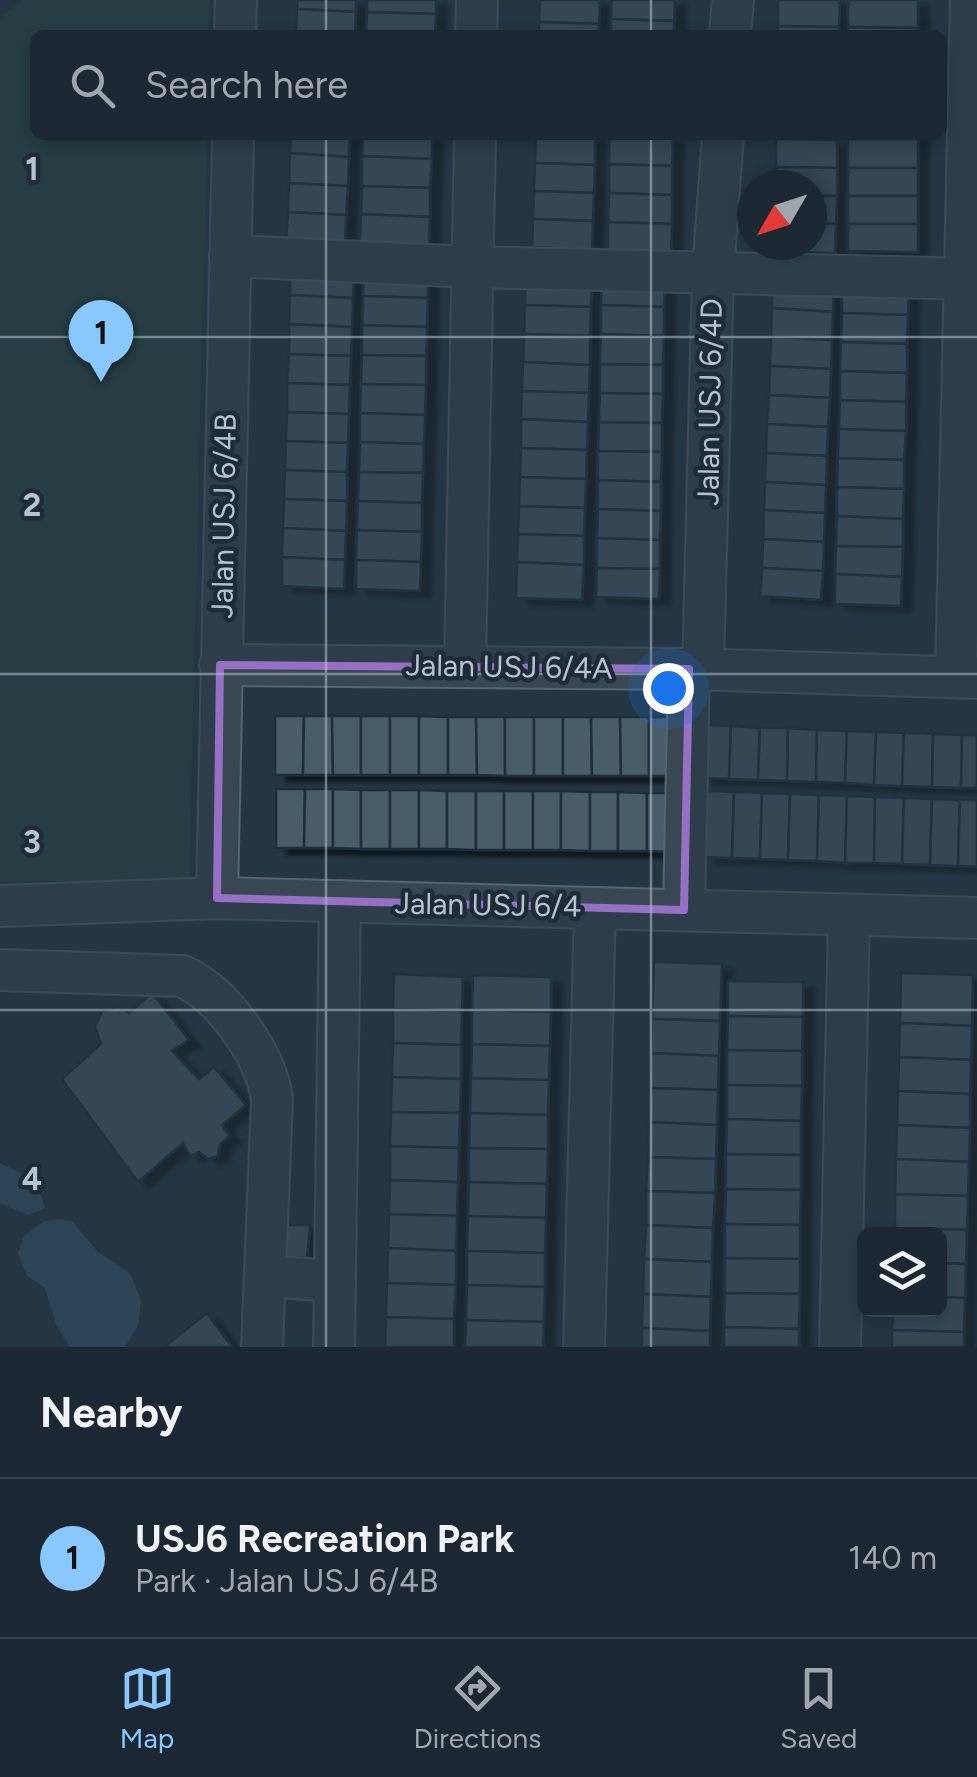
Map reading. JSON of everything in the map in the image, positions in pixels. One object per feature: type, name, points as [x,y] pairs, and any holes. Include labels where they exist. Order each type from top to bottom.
[{"type":"street","points":[[235,30],[236,0]]},
{"type":"street","points":[[476,30],[477,0]]},
{"type":"street","points":[[730,30],[733,0]]},
{"type":"street","points":[[966,677],[971,0]]},
{"type":"street","name":"Jalan USJ 6/4B","points":[[217,898],[232,140]]},
{"type":"street","points":[[464,667],[474,140]]},
{"type":"street","name":"Jalan USJ 6/4D","points":[[684,910],[713,272],[723,140]]},
{"type":"street","points":[[230,256],[472,267],[971,279]]},
{"type":"street","name":"Jalan USJ 6/4A","points":[[220,664],[696,669],[966,677]]},
{"type":"street","name":"Jalan USJ 6/4","points":[[0,906],[217,898],[977,918]]},
{"type":"street","points":[[334,1347],[340,901]]},
{"type":"street","points":[[584,1347],[595,908]]},
{"type":"street","points":[[840,1347],[849,915]]},
{"type":"street","points":[[0,970],[182,976],[213,995],[262,1060],[272,1099],[262,1347]]},
{"type":"street","points":[[268,1207],[336,1207]]},
{"type":"street","points":[[265,1276],[335,1280]]},
{"type":"highlighted area","points":[[220,665],[689,669],[684,910],[217,898]]},
{"type":"green space","points":[[23,0],[210,0],[209,30],[30,30],[30,140],[207,140],[189,883],[0,881],[0,18]]},
{"type":"water","points":[[0,1163],[34,1185],[45,1208],[28,1215],[0,1203]]},
{"type":"water","points":[[72,1221],[98,1252],[130,1273],[141,1300],[138,1326],[125,1347],[70,1347],[57,1327],[45,1288],[27,1276],[18,1253],[24,1236],[43,1222]]},
{"type":"building","points":[[297,0],[356,0],[356,12],[297,9]]},
{"type":"building","points":[[367,0],[436,0],[436,14],[367,12]]},
{"type":"building","points":[[540,0],[600,0],[599,24],[539,22]]},
{"type":"building","points":[[611,0],[675,0],[674,21],[611,19]]},
{"type":"building","points":[[778,0],[840,0],[839,27],[778,26]]},
{"type":"building","points":[[848,0],[918,0],[918,28],[848,27]]},
{"type":"building","points":[[297,9],[356,12],[355,30],[296,30]]},
{"type":"building","points":[[367,12],[436,14],[435,30],[366,30]]},
{"type":"building","points":[[611,19],[674,21],[674,30],[611,30]]},
{"type":"building","points":[[539,22],[599,24],[599,30],[539,30]]},
{"type":"building","points":[[778,26],[839,27],[839,30],[778,30]]},
{"type":"building","points":[[848,27],[918,28],[918,30]]},
{"type":"building","points":[[291,140],[350,140],[349,157],[290,153]]},
{"type":"building","points":[[363,140],[432,140],[432,159],[362,156]]},
{"type":"building","points":[[536,140],[595,140],[595,165],[535,163]]},
{"type":"building","points":[[609,140],[673,140],[672,166],[609,164]]},
{"type":"building","points":[[776,140],[837,140],[837,168],[776,167]]},
{"type":"building","points":[[848,140],[918,140],[918,168],[848,168]]},
{"type":"building","points":[[290,153],[349,157],[348,186],[289,183]]},
{"type":"building","points":[[362,156],[432,159],[430,188],[362,186]]},
{"type":"building","points":[[535,163],[595,165],[594,193],[534,191]]},
{"type":"building","points":[[609,164],[672,166],[672,195],[609,193]]},
{"type":"building","points":[[837,168],[837,196],[827,196],[827,170],[776,170]]},
{"type":"building","points":[[848,168],[918,168],[918,196],[848,196]]},
{"type":"building","points":[[289,183],[348,186],[346,215],[288,212]]},
{"type":"building","points":[[362,186],[430,188],[430,217],[361,214]]},
{"type":"building","points":[[534,191],[594,193],[593,221],[533,219]]},
{"type":"building","points":[[609,193],[672,195],[672,224],[608,222]]},
{"type":"building","points":[[827,196],[837,196],[836,224],[827,224]]},
{"type":"building","points":[[848,196],[918,196],[918,224],[848,224]]},
{"type":"building","points":[[288,212],[346,215],[345,244],[286,241]]},
{"type":"building","points":[[361,214],[430,217],[429,246],[360,243]]},
{"type":"building","points":[[533,219],[593,221],[592,250],[532,247]]},
{"type":"building","points":[[608,222],[672,224],[671,253],[608,252]]},
{"type":"building","points":[[827,224],[836,224],[835,253],[827,253]]},
{"type":"building","points":[[848,224],[918,224],[918,252],[848,251]]},
{"type":"building","points":[[526,258],[593,261],[591,307],[525,305]]},
{"type":"building","points":[[291,266],[354,269],[353,298],[290,295]]},
{"type":"building","points":[[364,267],[428,268],[428,298],[363,296]]},
{"type":"building","points":[[602,276],[665,278],[664,307],[601,305]]},
{"type":"building","points":[[773,280],[834,283],[833,312],[772,308]]},
{"type":"building","points":[[842,284],[909,286],[908,315],[842,313]]},
{"type":"building","points":[[290,295],[353,298],[352,327],[289,324]]},
{"type":"building","points":[[363,296],[428,298],[427,327],[362,325]]},
{"type":"building","points":[[525,305],[591,307],[590,336],[524,334]]},
{"type":"building","points":[[601,305],[664,307],[664,336],[601,334]]},
{"type":"building","points":[[772,308],[833,312],[832,340],[771,337]]},
{"type":"building","points":[[842,313],[908,315],[907,344],[841,342]]},
{"type":"building","points":[[289,324],[352,327],[351,356],[289,354]]},
{"type":"building","points":[[362,325],[427,327],[426,356],[362,355]]},
{"type":"building","points":[[524,334],[590,336],[590,365],[523,362]]},
{"type":"building","points":[[601,334],[664,336],[663,365],[600,364]]},
{"type":"building","points":[[771,337],[832,340],[831,369],[770,366]]},
{"type":"building","points":[[841,342],[907,344],[907,373],[840,371]]},
{"type":"building","points":[[289,354],[351,356],[350,385],[287,383]]},
{"type":"building","points":[[362,355],[426,356],[426,385],[361,384]]},
{"type":"building","points":[[523,362],[590,365],[589,393],[522,391]]},
{"type":"building","points":[[600,364],[663,365],[663,394],[600,393]]},
{"type":"building","points":[[770,366],[831,369],[830,398],[769,395]]},
{"type":"building","points":[[840,371],[907,373],[906,402],[840,400]]},
{"type":"building","points":[[287,383],[350,385],[349,414],[287,412]]},
{"type":"building","points":[[361,384],[426,385],[425,415],[360,413]]},
{"type":"building","points":[[522,391],[589,393],[588,422],[521,419]]},
{"type":"building","points":[[600,393],[663,394],[662,423],[599,422]]},
{"type":"building","points":[[769,395],[830,398],[828,427],[767,424]]},
{"type":"building","points":[[840,400],[906,402],[906,431],[839,429]]},
{"type":"building","points":[[287,412],[349,414],[348,443],[286,441]]},
{"type":"building","points":[[360,413],[425,415],[424,444],[360,442]]},
{"type":"building","points":[[521,419],[588,422],[587,450],[521,448]]},
{"type":"building","points":[[599,422],[662,423],[662,452],[598,451]]},
{"type":"building","points":[[767,424],[828,427],[827,456],[766,453]]},
{"type":"building","points":[[839,429],[906,431],[904,460],[838,458]]},
{"type":"building","points":[[286,441],[348,443],[347,472],[285,470]]},
{"type":"building","points":[[360,442],[424,444],[423,473],[359,472]]},
{"type":"building","points":[[521,448],[587,450],[586,479],[520,477]]},
{"type":"building","points":[[598,451],[662,452],[661,482],[598,480]]},
{"type":"building","points":[[766,453],[827,456],[826,485],[765,482]]},
{"type":"building","points":[[838,458],[904,460],[904,489],[837,487]]},
{"type":"building","points":[[285,470],[347,472],[347,501],[284,499]]},
{"type":"building","points":[[359,472],[423,473],[422,503],[358,501]]},
{"type":"building","points":[[520,477],[586,479],[585,508],[519,506]]},
{"type":"building","points":[[598,480],[661,482],[661,511],[598,509]]},
{"type":"building","points":[[765,482],[826,485],[825,513],[764,510]]},
{"type":"building","points":[[837,487],[904,489],[903,519],[837,516]]},
{"type":"building","points":[[284,499],[347,501],[346,531],[283,528]]},
{"type":"building","points":[[358,501],[422,503],[422,532],[357,530]]},
{"type":"building","points":[[519,506],[585,508],[584,536],[518,534]]},
{"type":"building","points":[[598,509],[661,511],[660,540],[597,538]]},
{"type":"building","points":[[764,510],[825,513],[824,542],[763,539]]},
{"type":"building","points":[[837,516],[903,519],[903,547],[836,546]]},
{"type":"building","points":[[283,528],[346,531],[345,560],[282,557]]},
{"type":"building","points":[[357,530],[422,532],[421,562],[356,560]]},
{"type":"building","points":[[518,534],[584,536],[584,565],[517,562]]},
{"type":"building","points":[[597,538],[660,540],[660,569],[597,568]]},
{"type":"building","points":[[763,539],[824,542],[823,571],[762,568]]},
{"type":"building","points":[[836,546],[903,547],[902,577],[835,574]]},
{"type":"building","points":[[282,557],[345,560],[344,589],[282,586]]},
{"type":"building","points":[[356,560],[421,562],[420,591],[356,589]]},
{"type":"building","points":[[517,562],[584,565],[582,600],[516,598]]},
{"type":"building","points":[[597,568],[660,569],[659,599],[596,597]]},
{"type":"building","points":[[762,568],[823,571],[821,600],[760,596]]},
{"type":"building","points":[[835,574],[902,577],[901,606],[835,604]]},
{"type":"building","points":[[275,716],[304,716],[303,775],[275,775]]},
{"type":"building","points":[[304,716],[332,716],[333,775],[303,775]]},
{"type":"building","points":[[332,716],[361,716],[361,775],[333,775]]},
{"type":"building","points":[[361,716],[390,716],[390,775],[361,775]]},
{"type":"building","points":[[390,716],[419,716],[419,775],[390,775]]},
{"type":"building","points":[[419,716],[448,717],[448,775],[419,775]]},
{"type":"building","points":[[448,717],[476,717],[477,775],[448,775]]},
{"type":"building","points":[[476,717],[505,717],[505,776],[477,775]]},
{"type":"building","points":[[505,717],[534,717],[534,776],[505,776]]},
{"type":"building","points":[[534,717],[563,717],[563,776],[534,776]]},
{"type":"building","points":[[563,717],[591,717],[592,776],[563,776]]},
{"type":"building","points":[[591,717],[620,717],[621,776],[592,776]]},
{"type":"building","points":[[620,717],[649,717],[649,776],[621,776]]},
{"type":"building","points":[[649,717],[678,717],[678,776],[649,776]]},
{"type":"building","points":[[702,725],[731,726],[729,779],[700,778]]},
{"type":"building","points":[[731,726],[760,728],[758,780],[729,779]]},
{"type":"building","points":[[760,728],[788,728],[787,781],[758,780]]},
{"type":"building","points":[[788,728],[817,730],[816,782],[787,781]]},
{"type":"building","points":[[817,730],[847,731],[845,783],[816,782]]},
{"type":"building","points":[[847,731],[876,732],[874,785],[845,783]]},
{"type":"building","points":[[876,732],[904,733],[902,786],[874,785]]},
{"type":"building","points":[[904,733],[933,734],[932,787],[902,786]]},
{"type":"building","points":[[933,734],[962,735],[961,788],[932,787]]},
{"type":"building","points":[[962,735],[977,735],[977,788],[961,788]]},
{"type":"building","points":[[276,789],[305,789],[304,848],[276,848]]},
{"type":"building","points":[[305,789],[333,789],[333,848],[304,848]]},
{"type":"building","points":[[333,789],[361,790],[361,849],[333,848]]},
{"type":"building","points":[[361,790],[390,790],[390,849],[361,849]]},
{"type":"building","points":[[390,790],[419,790],[419,849],[390,849]]},
{"type":"building","points":[[419,790],[447,791],[447,849],[419,849]]},
{"type":"building","points":[[447,791],[476,791],[476,850],[447,849]]},
{"type":"building","points":[[476,791],[504,791],[504,850],[476,850]]},
{"type":"building","points":[[504,791],[533,791],[533,850],[504,850]]},
{"type":"building","points":[[533,791],[561,791],[561,850],[533,850]]},
{"type":"building","points":[[561,791],[590,792],[590,851],[561,850]]},
{"type":"building","points":[[705,791],[734,792],[732,858],[703,857]]},
{"type":"building","points":[[590,792],[618,792],[618,851],[590,851]]},
{"type":"building","points":[[618,792],[647,793],[647,851],[618,851]]},
{"type":"building","points":[[734,792],[762,793],[760,859],[732,858]]},
{"type":"building","points":[[647,793],[676,793],[676,852],[647,851]]},
{"type":"building","points":[[762,793],[790,794],[788,860],[760,859]]},
{"type":"building","points":[[790,794],[819,795],[817,861],[788,860]]},
{"type":"building","points":[[819,795],[847,796],[845,863],[817,861]]},
{"type":"building","points":[[847,796],[875,797],[874,863],[845,863]]},
{"type":"building","points":[[875,797],[904,798],[902,864],[874,863]]},
{"type":"building","points":[[904,798],[932,799],[930,865],[902,864]]},
{"type":"building","points":[[932,799],[960,800],[958,866],[930,865]]},
{"type":"building","points":[[960,800],[977,800],[977,867],[958,866]]},
{"type":"building","points":[[654,962],[722,964],[720,1021],[652,1019]]},
{"type":"building","points":[[901,973],[973,975],[972,1026],[900,1023]]},
{"type":"building","points":[[394,974],[463,977],[462,1011],[393,1009]]},
{"type":"building","points":[[473,975],[551,977],[551,1012],[472,1010]]},
{"type":"building","points":[[728,981],[803,982],[803,1017],[728,1016]]},
{"type":"building","points":[[152,993],[189,1040],[172,1051],[199,1079],[214,1067],[246,1105],[222,1125],[230,1136],[220,1144],[218,1156],[208,1159],[199,1152],[190,1156],[183,1143],[138,1182],[62,1079],[101,1044],[95,1027],[102,1011],[118,1007],[129,1013]]},
{"type":"building","points":[[393,1009],[462,1011],[461,1045],[393,1043]]},
{"type":"building","points":[[472,1010],[551,1012],[550,1046],[472,1044]]},
{"type":"building","points":[[728,1016],[803,1017],[802,1051],[727,1050]]},
{"type":"building","points":[[652,1019],[720,1021],[719,1056],[651,1053]]},
{"type":"building","points":[[900,1023],[972,1026],[971,1060],[899,1057]]},
{"type":"building","points":[[393,1043],[461,1045],[461,1079],[392,1077]]},
{"type":"building","points":[[472,1044],[550,1046],[549,1080],[471,1078]]},
{"type":"building","points":[[727,1050],[802,1051],[802,1086],[727,1085]]},
{"type":"building","points":[[651,1053],[719,1056],[718,1090],[650,1088]]},
{"type":"building","points":[[899,1057],[971,1060],[970,1094],[898,1091]]},
{"type":"building","points":[[392,1077],[461,1079],[460,1113],[391,1112]]},
{"type":"building","points":[[471,1078],[549,1080],[548,1115],[470,1113]]},
{"type":"building","points":[[727,1085],[802,1086],[801,1121],[727,1119]]},
{"type":"building","points":[[650,1088],[718,1090],[717,1125],[649,1122]]},
{"type":"building","points":[[898,1091],[970,1094],[970,1128],[897,1125]]},
{"type":"building","points":[[391,1112],[460,1113],[459,1148],[390,1146]]},
{"type":"building","points":[[470,1113],[548,1115],[548,1149],[469,1148]]},
{"type":"building","points":[[727,1119],[801,1121],[801,1155],[726,1154]]},
{"type":"building","points":[[649,1122],[717,1125],[716,1159],[648,1157]]},
{"type":"building","points":[[897,1125],[970,1128],[969,1162],[896,1159]]},
{"type":"building","points":[[390,1146],[459,1148],[458,1182],[390,1180]]},
{"type":"building","points":[[469,1148],[548,1149],[547,1184],[469,1182]]},
{"type":"building","points":[[726,1154],[801,1155],[801,1190],[726,1189]]},
{"type":"building","points":[[648,1157],[716,1159],[715,1193],[646,1191]]},
{"type":"building","points":[[896,1159],[969,1162],[968,1196],[895,1194]]},
{"type":"building","points":[[390,1180],[458,1182],[457,1216],[389,1214]]},
{"type":"building","points":[[469,1182],[547,1184],[546,1218],[468,1216]]},
{"type":"building","points":[[726,1189],[801,1190],[800,1225],[725,1224]]},
{"type":"building","points":[[646,1191],[715,1193],[713,1228],[646,1225]]},
{"type":"building","points":[[895,1194],[968,1196],[967,1230],[895,1227]]},
{"type":"building","points":[[389,1214],[457,1216],[456,1251],[388,1248]]},
{"type":"building","points":[[468,1216],[546,1218],[545,1253],[467,1251]]},
{"type":"building","points":[[725,1224],[800,1225],[800,1259],[725,1258]]},
{"type":"building","points":[[278,1225],[310,1225],[307,1257],[277,1258]]},
{"type":"building","points":[[646,1225],[713,1228],[712,1262],[644,1259]]},
{"type":"building","points":[[947,1229],[967,1230],[966,1264],[947,1263]]},
{"type":"building","points":[[388,1248],[456,1251],[456,1285],[387,1283]]},
{"type":"building","points":[[467,1251],[545,1253],[545,1287],[467,1285]]},
{"type":"building","points":[[725,1258],[800,1259],[800,1294],[725,1293]]},
{"type":"building","points":[[644,1259],[712,1262],[711,1297],[643,1294]]},
{"type":"building","points":[[947,1263],[966,1264],[965,1298],[947,1297]]},
{"type":"building","points":[[387,1283],[456,1285],[454,1319],[386,1317]]},
{"type":"building","points":[[467,1285],[545,1287],[544,1322],[466,1320]]},
{"type":"building","points":[[725,1293],[800,1294],[799,1329],[724,1327]]},
{"type":"building","points":[[643,1294],[711,1297],[710,1331],[642,1328]]},
{"type":"building","points":[[947,1297],[965,1298],[964,1332],[892,1330],[893,1317],[947,1317]]},
{"type":"building","points":[[207,1313],[232,1347],[164,1347]]},
{"type":"building","points":[[386,1317],[454,1319],[454,1347],[385,1347]]},
{"type":"building","points":[[466,1320],[544,1322],[543,1347],[465,1347]]},
{"type":"building","points":[[724,1327],[799,1329],[799,1347],[724,1347]]},
{"type":"building","points":[[642,1328],[710,1331],[710,1347],[642,1347]]},
{"type":"building","points":[[892,1330],[964,1332],[964,1347],[892,1347]]},
{"type":"place","name":"USJ6 Recreation Park","points":[[101,382]]}]
